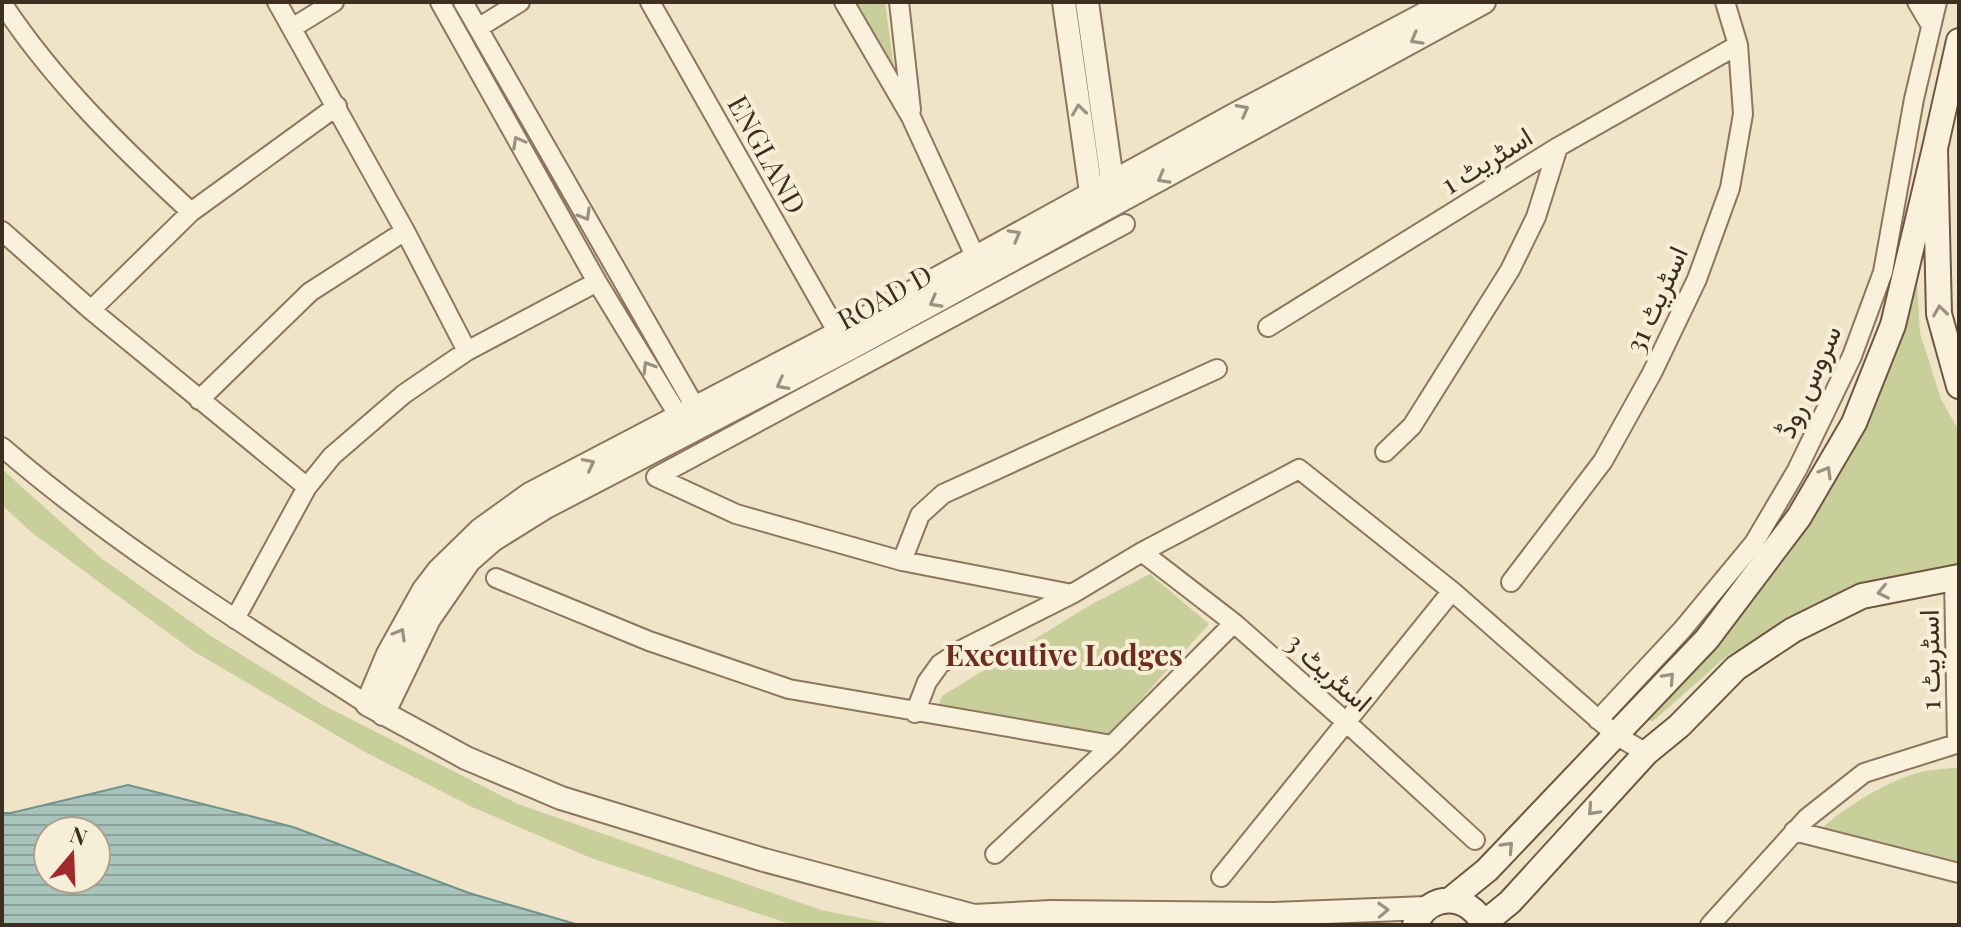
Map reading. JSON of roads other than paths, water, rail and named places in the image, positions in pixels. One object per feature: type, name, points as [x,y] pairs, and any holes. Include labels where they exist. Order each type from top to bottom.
[{"type":"main road","points":[[1450,900],[1487,870],[1567,783],[1607,728],[1707,639],[1799,517],[1854,423],[1893,325],[1959,41]]},
{"type":"main road","points":[[1935,148],[1939,314],[1957,372]]},
{"type":"main road","points":[[1420,916],[1442,900],[1450,900],[1467,904],[1485,925],[1510,902],[1646,753],[1679,726],[1736,668],[1793,630],[1862,596],[1957,577]]},
{"type":"street","points":[[277,2],[337,106],[467,351]]},
{"type":"street","points":[[292,28],[334,2]]},
{"type":"street","points":[[440,2],[597,282],[692,421]]},
{"type":"street","points":[[463,2],[692,421]]},
{"type":"street","points":[[478,28],[520,2]]},
{"type":"street","name":"ENGLAND","points":[[650,2],[838,333]]},
{"type":"street","points":[[844,2],[911,117],[975,256]]},
{"type":"street","points":[[899,2],[911,117]]},
{"type":"street","points":[[1064,2],[1093,204]]},
{"type":"street","points":[[1072,594],[902,561],[736,514],[656,477],[1117,203],[1087,2]]},
{"type":"street","name":"ROAD D","points":[[1117,203],[1447,2]]},
{"type":"street","name":"ROAD D","points":[[375,709],[429,619],[469,561],[546,507],[838,333],[975,256],[1093,204],[1117,203],[1484,2]]},
{"type":"street","name":"اسٹریٹ 31","points":[[1511,582],[1603,461],[1652,373],[1697,279],[1730,188],[1743,114],[1738,45],[1725,2]]},
{"type":"street","points":[[1917,2],[1930,24]]},
{"type":"street","name":"سروس روڈ","points":[[1607,728],[1754,543],[1797,470],[1845,370],[1883,272],[1930,24],[1937,2]]},
{"type":"street","points":[[2,3],[57,78],[119,145],[191,212]]},
{"type":"street","name":"اسٹریٹ 1","points":[[1268,327],[1558,147],[1738,45]]},
{"type":"street","points":[[91,310],[191,212],[337,106]]},
{"type":"street","points":[[1385,452],[1412,426],[1510,270],[1536,217],[1558,147]]},
{"type":"street","name":"ROAD D","points":[[692,421],[1093,204]]},
{"type":"street","points":[[2,231],[91,310],[307,487]]},
{"type":"street","points":[[199,400],[310,292],[405,231]]},
{"type":"street","points":[[235,619],[307,487],[332,456],[404,394],[467,351],[597,282]]},
{"type":"street","points":[[902,561],[920,515],[943,494],[1217,369]]},
{"type":"street","points":[[2,447],[48,487],[235,619],[375,709],[466,758],[561,798],[764,860],[1007,925]]},
{"type":"street","points":[[915,713],[927,682],[940,664],[963,649],[1072,594],[1142,552],[1299,469],[1452,591],[1607,728],[1646,753]]},
{"type":"street","name":"اسٹریٹ 3","points":[[1142,552],[1234,623],[1475,840]]},
{"type":"street","name":"اسٹریٹ 1","points":[[1957,577],[1958,742]]},
{"type":"street","points":[[496,578],[649,641],[789,689],[1112,745]]},
{"type":"street","points":[[1221,877],[1452,591]]},
{"type":"street","points":[[995,854],[1112,745],[1234,623]]},
{"type":"street","points":[[1710,925],[1807,818],[1864,773],[1958,742]]},
{"type":"street","points":[[1794,831],[1959,873]]},
{"type":"street","points":[[974,916],[1051,912],[1420,916]]},
{"type":"water","points":[[128,785],[293,827],[469,893],[579,925],[2,925],[2,813]]},
{"type":"district","name":"Executive Lodges","points":[[1064,654]]}]
